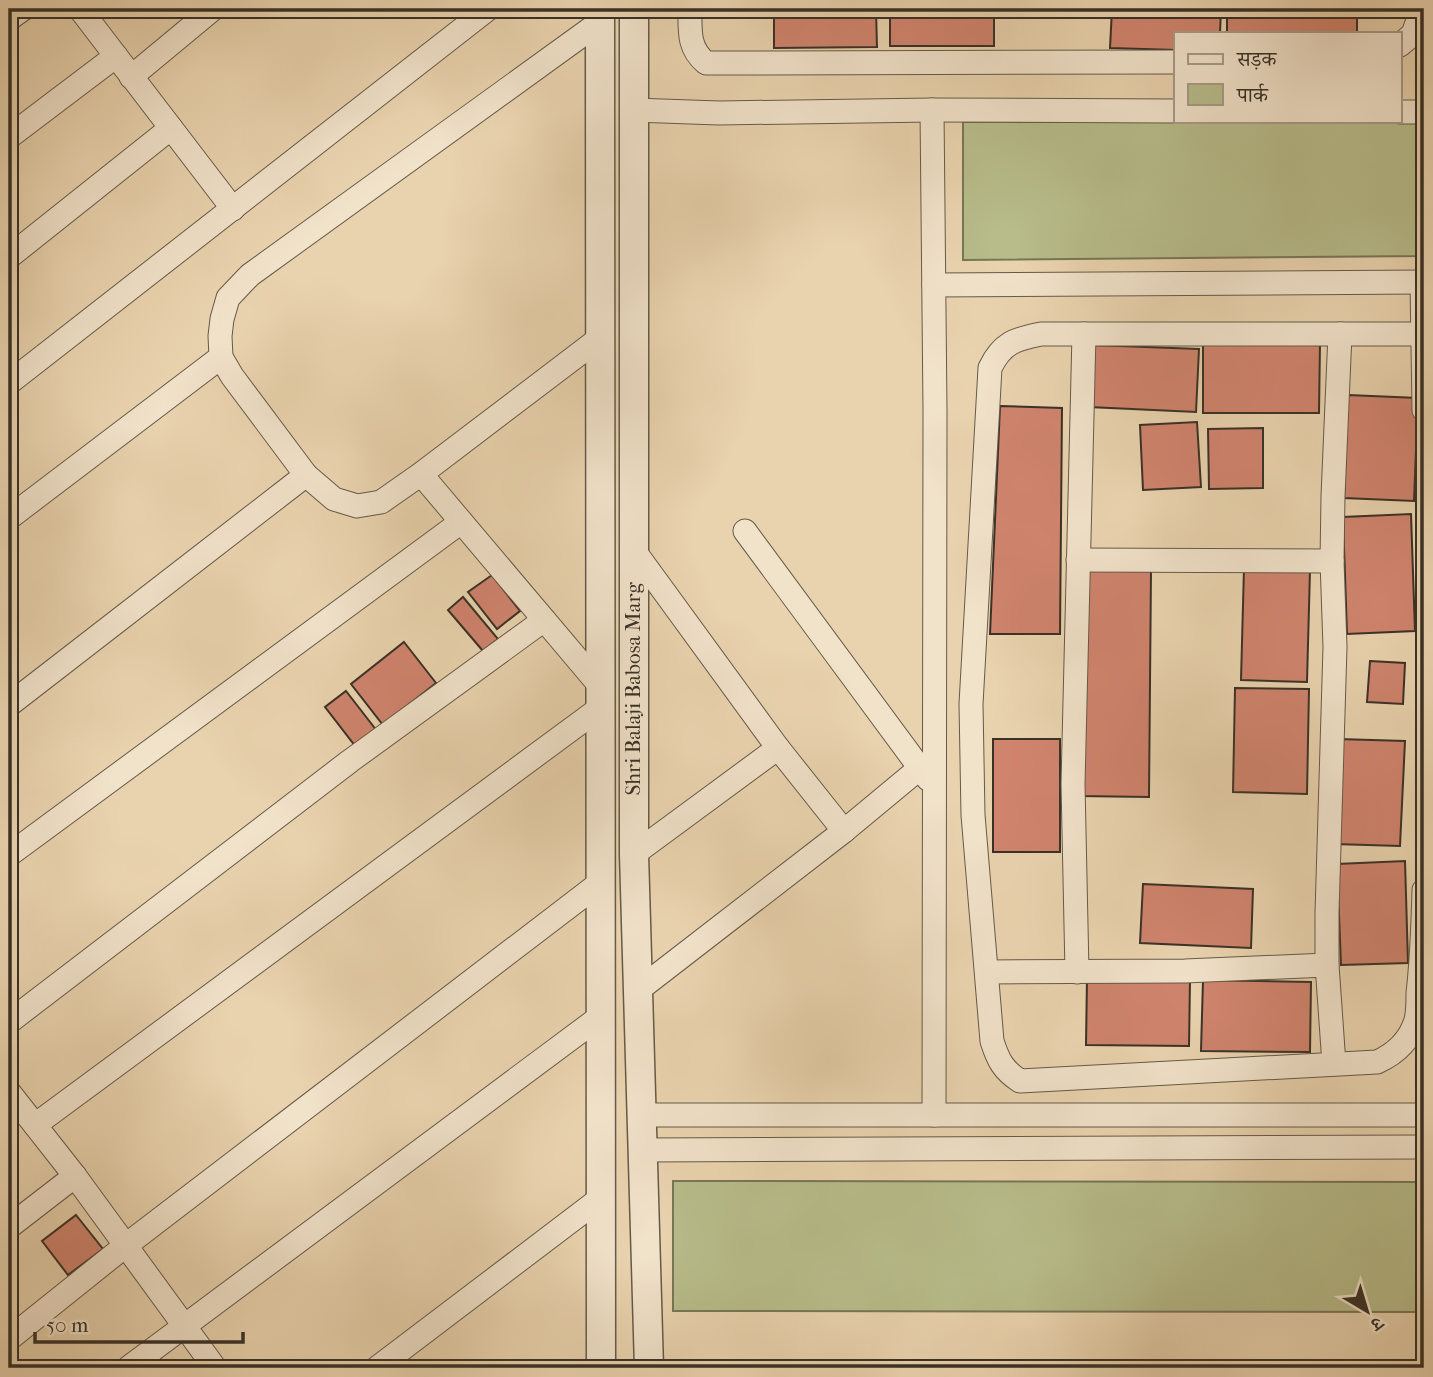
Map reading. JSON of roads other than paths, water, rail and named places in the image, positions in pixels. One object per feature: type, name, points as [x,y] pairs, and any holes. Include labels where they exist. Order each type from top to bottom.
[{"type":"street","points":[[9,19],[23,9]]},
{"type":"street","points":[[80,9],[233,209]]},
{"type":"street","points":[[131,77],[213,9]]},
{"type":"street","points":[[9,383],[488,9]]},
{"type":"street","name":"Shri Balaji Babosa Marg","points":[[634,9],[634,854],[649,1368]]},
{"type":"street","points":[[690,9],[693,46],[698,56],[706,63],[1174,62]]},
{"type":"street","points":[[1402,43],[1413,34],[1422,9]]},
{"type":"street","points":[[600,15],[250,275],[228,298],[220,336],[221,357],[232,376],[306,475],[334,499],[357,506],[381,502],[600,338]]},
{"type":"street","name":"Shri Balaji Babosa Marg","points":[[600,15],[601,1368]]},
{"type":"street","points":[[9,137],[116,56]]},
{"type":"street","points":[[633,110],[719,113],[1174,111]]},
{"type":"street","points":[[932,110],[934,1115]]},
{"type":"street","points":[[1402,112],[1424,112]]},
{"type":"street","points":[[9,257],[171,128]]},
{"type":"street","points":[[934,285],[1423,282],[1424,410]]},
{"type":"street","points":[[1423,334],[1041,334],[1009,343],[997,354],[990,368],[971,704],[973,815],[992,1041],[997,1057],[1007,1073],[1020,1081],[1377,1062],[1390,1056],[1408,1036],[1416,1020],[1424,890]]},
{"type":"street","points":[[1077,972],[1073,784],[1084,334]]},
{"type":"street","points":[[1334,1064],[1327,914],[1335,647],[1332,561],[1340,334]]},
{"type":"street","points":[[9,518],[221,357]]},
{"type":"street","points":[[35,1125],[601,698],[544,620],[421,474]]},
{"type":"street","points":[[9,705],[306,475]]},
{"type":"street","points":[[9,855],[461,522]]},
{"type":"street","points":[[745,531],[934,788]]},
{"type":"street","points":[[633,549],[778,748],[844,831]]},
{"type":"street","points":[[1078,560],[1332,561]]},
{"type":"street","points":[[9,1022],[350,761],[544,620]]},
{"type":"street","points":[[634,854],[778,748]]},
{"type":"street","points":[[637,991],[844,831],[920,768]]},
{"type":"street","points":[[9,1339],[125,1246],[601,882]]},
{"type":"street","points":[[986,972],[1185,971],[1328,965]]},
{"type":"street","points":[[128,1368],[601,1016]]},
{"type":"street","points":[[9,1092],[75,1176],[215,1368]]},
{"type":"street","points":[[641,1115],[1424,1115]]},
{"type":"street","points":[[642,1150],[1424,1147]]},
{"type":"street","points":[[9,1227],[75,1176]]},
{"type":"street","points":[[377,1368],[601,1198]]}]
